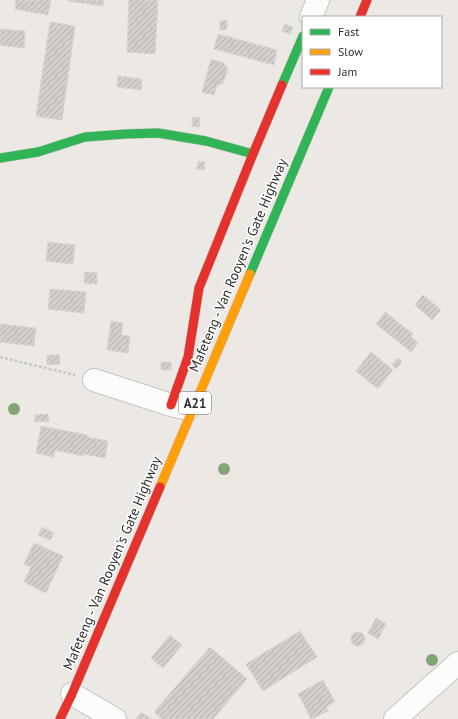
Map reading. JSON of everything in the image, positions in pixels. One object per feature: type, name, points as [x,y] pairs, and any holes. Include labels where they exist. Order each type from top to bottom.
[{"type":"main road","points":[[360,16],[367,0]]},
{"type":"main road","points":[[181,408],[199,288],[302,38]]},
{"type":"main road","name":"Mafeteng - Van Rooyen's Gate Highway","points":[[60,719],[72,694],[181,408],[329,88]]},
{"type":"main road","points":[[0,158],[38,152],[85,137],[158,133],[199,140],[253,154]]},
{"type":"street","points":[[311,16],[318,0]]},
{"type":"street","points":[[94,380],[181,408]]},
{"type":"street","points":[[395,719],[458,663]]},
{"type":"street","points":[[72,694],[115,719]]},
{"type":"path","points":[[0,357],[94,380]]},
{"type":"building","points":[[16,0],[51,0],[48,15],[15,9]]},
{"type":"building","points":[[68,0],[104,0],[103,6]]},
{"type":"building","points":[[129,0],[158,0],[155,54],[127,52]]},
{"type":"building","points":[[227,20],[227,29],[220,30],[220,21]]},
{"type":"building","points":[[50,22],[75,26],[62,120],[36,116]]},
{"type":"building","points":[[285,24],[293,27],[290,34],[282,31]]},
{"type":"building","points":[[0,29],[25,31],[24,48],[0,45]]},
{"type":"building","points":[[218,34],[277,50],[274,65],[214,49]]},
{"type":"building","points":[[211,59],[224,63],[228,69],[223,83],[217,86],[214,95],[202,92]]},
{"type":"building","points":[[118,76],[142,79],[141,90],[117,87]]},
{"type":"building","points":[[193,117],[200,118],[199,127],[192,126]]},
{"type":"building","points":[[198,161],[205,162],[204,170],[197,169]]},
{"type":"building","points":[[48,242],[75,245],[73,264],[46,261]]},
{"type":"building","points":[[85,272],[97,273],[97,284],[84,283]]},
{"type":"building","points":[[50,289],[86,292],[84,313],[48,309]]},
{"type":"building","points":[[423,295],[441,310],[432,320],[415,305]]},
{"type":"building","points":[[385,312],[413,334],[411,337],[418,343],[411,352],[376,324]]},
{"type":"building","points":[[111,321],[123,323],[121,335],[130,336],[128,353],[107,350]]},
{"type":"building","points":[[0,324],[36,328],[34,346],[0,342]]},
{"type":"building","points":[[371,352],[393,370],[378,389],[356,371]]},
{"type":"building","points":[[47,355],[59,355],[60,364],[47,365]]},
{"type":"building","points":[[398,358],[402,362],[396,369],[392,365]]},
{"type":"building","points":[[161,362],[171,362],[171,370],[161,370]]},
{"type":"building","points":[[48,414],[49,421],[35,422],[34,415]]},
{"type":"building","points":[[41,426],[87,435],[87,437],[108,441],[105,458],[84,454],[83,456],[55,450],[54,457],[36,453]]},
{"type":"building","points":[[42,527],[54,533],[50,540],[38,535]]},
{"type":"building","points":[[34,543],[63,556],[46,593],[24,582],[31,567],[24,564]]},
{"type":"building","points":[[376,618],[386,624],[378,639],[368,633]]},
{"type":"building","points":[[300,631],[317,657],[263,691],[246,664]]},
{"type":"building","points":[[355,632],[361,632],[365,636],[365,642],[361,646],[355,646],[351,642],[351,636]]},
{"type":"building","points":[[170,635],[182,645],[163,668],[151,658]]},
{"type":"building","points":[[210,647],[247,679],[213,719],[162,719],[154,712]]},
{"type":"building","points":[[323,680],[335,702],[326,707],[328,711],[311,719],[298,694]]},
{"type":"building","points":[[141,712],[152,719],[136,719]]},
{"type":"traffic: fast","points":[[282,85],[302,38]]},
{"type":"traffic: fast","points":[[250,274],[329,88]]},
{"type":"traffic: fast","points":[[0,158],[38,152],[85,137],[158,133],[206,141],[253,154]]},
{"type":"traffic: slow","points":[[160,487],[250,274]]},
{"type":"traffic: jam","points":[[360,16],[367,0]]},
{"type":"traffic: jam","points":[[171,405],[188,357],[199,288],[282,85]]},
{"type":"traffic: jam","points":[[60,719],[160,487]]}]
